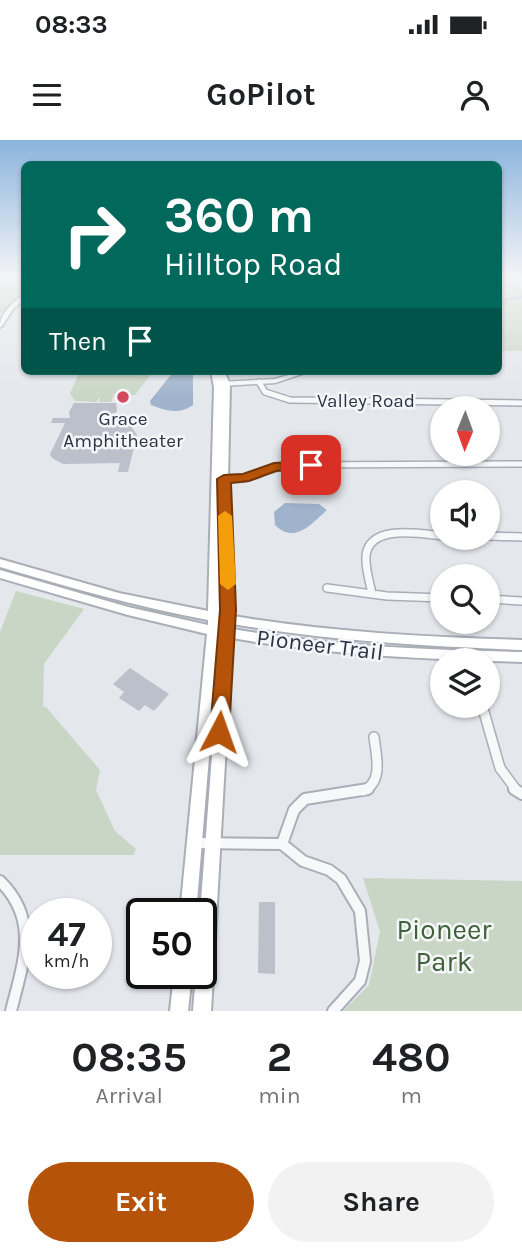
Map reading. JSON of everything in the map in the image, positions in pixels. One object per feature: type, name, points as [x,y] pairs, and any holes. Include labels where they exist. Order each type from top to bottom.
[{"type":"main road","points":[[216,375],[222,384]]},
{"type":"main road","points":[[202,1011],[214,844],[221,625],[221,375]]},
{"type":"main road","name":"Pioneer Trail","points":[[0,563],[221,625],[350,636],[522,645]]},
{"type":"main road","name":"Pioneer Trail","points":[[0,574],[126,610],[362,652],[430,656]]},
{"type":"main road","points":[[190,898],[221,625]]},
{"type":"main road","name":"Pioneer Trail","points":[[500,657],[522,657]]},
{"type":"main road","points":[[179,1011],[181,989]]},
{"type":"street","points":[[222,384],[288,379],[298,375]]},
{"type":"street","name":"Valley Road","points":[[259,382],[265,393],[290,400],[522,403]]},
{"type":"street","points":[[220,479],[244,478],[287,465],[522,464]]},
{"type":"street","points":[[372,594],[366,553],[373,541],[395,533],[430,535]]},
{"type":"street","points":[[500,536],[522,537]]},
{"type":"street","points":[[327,588],[430,597]]},
{"type":"street","points":[[500,600],[522,601]]},
{"type":"street","points":[[464,643],[465,648]]},
{"type":"street","points":[[486,718],[503,777],[514,793]]},
{"type":"street","points":[[282,844],[288,836],[295,807],[301,801],[315,795],[357,794],[373,786],[378,778],[374,737]]},
{"type":"street","points":[[195,844],[282,844],[303,861],[329,870],[341,879],[352,893],[360,911],[365,961],[360,981],[333,1011]]},
{"type":"street","points":[[0,881],[16,895],[25,915],[26,928],[11,1011]]},
{"type":"green space","points":[[502,317],[522,317],[522,351],[502,351]]},
{"type":"green space","points":[[78,375],[150,375],[135,395],[111,394],[114,395],[111,402],[99,402],[100,397],[96,402],[75,401],[70,393]]},
{"type":"green space","points":[[16,591],[84,609],[44,664],[43,707],[46,707],[100,770],[96,790],[115,831],[136,849],[133,855],[0,855],[0,632]]},
{"type":"green space","name":"Pioneer Park","points":[[363,878],[522,881],[522,1011],[343,1011],[369,985],[380,932]]},
{"type":"water","points":[[171,375],[193,375],[193,405],[172,411],[151,405],[150,401]]},
{"type":"water","points":[[285,503],[319,504],[327,510],[303,530],[289,533],[275,525],[274,512]]},
{"type":"building","points":[[74,403],[116,403],[117,411],[111,417],[130,425],[137,435],[128,472],[118,472],[120,463],[63,464],[52,458],[50,454],[65,423],[51,423],[53,418],[70,418],[69,412]]},
{"type":"building","points":[[130,668],[169,694],[154,711],[145,705],[139,711],[119,698],[124,692],[113,684]]},
{"type":"building","points":[[259,902],[275,902],[275,974],[258,973]]},
{"type":"slow traffic","points":[[225,516],[228,584]]},
{"type":"place","name":"Grace Amphitheater","points":[[123,397]]},
{"type":"route","points":[[219,732],[228,610],[224,479],[244,478],[274,467],[311,465]]}]
